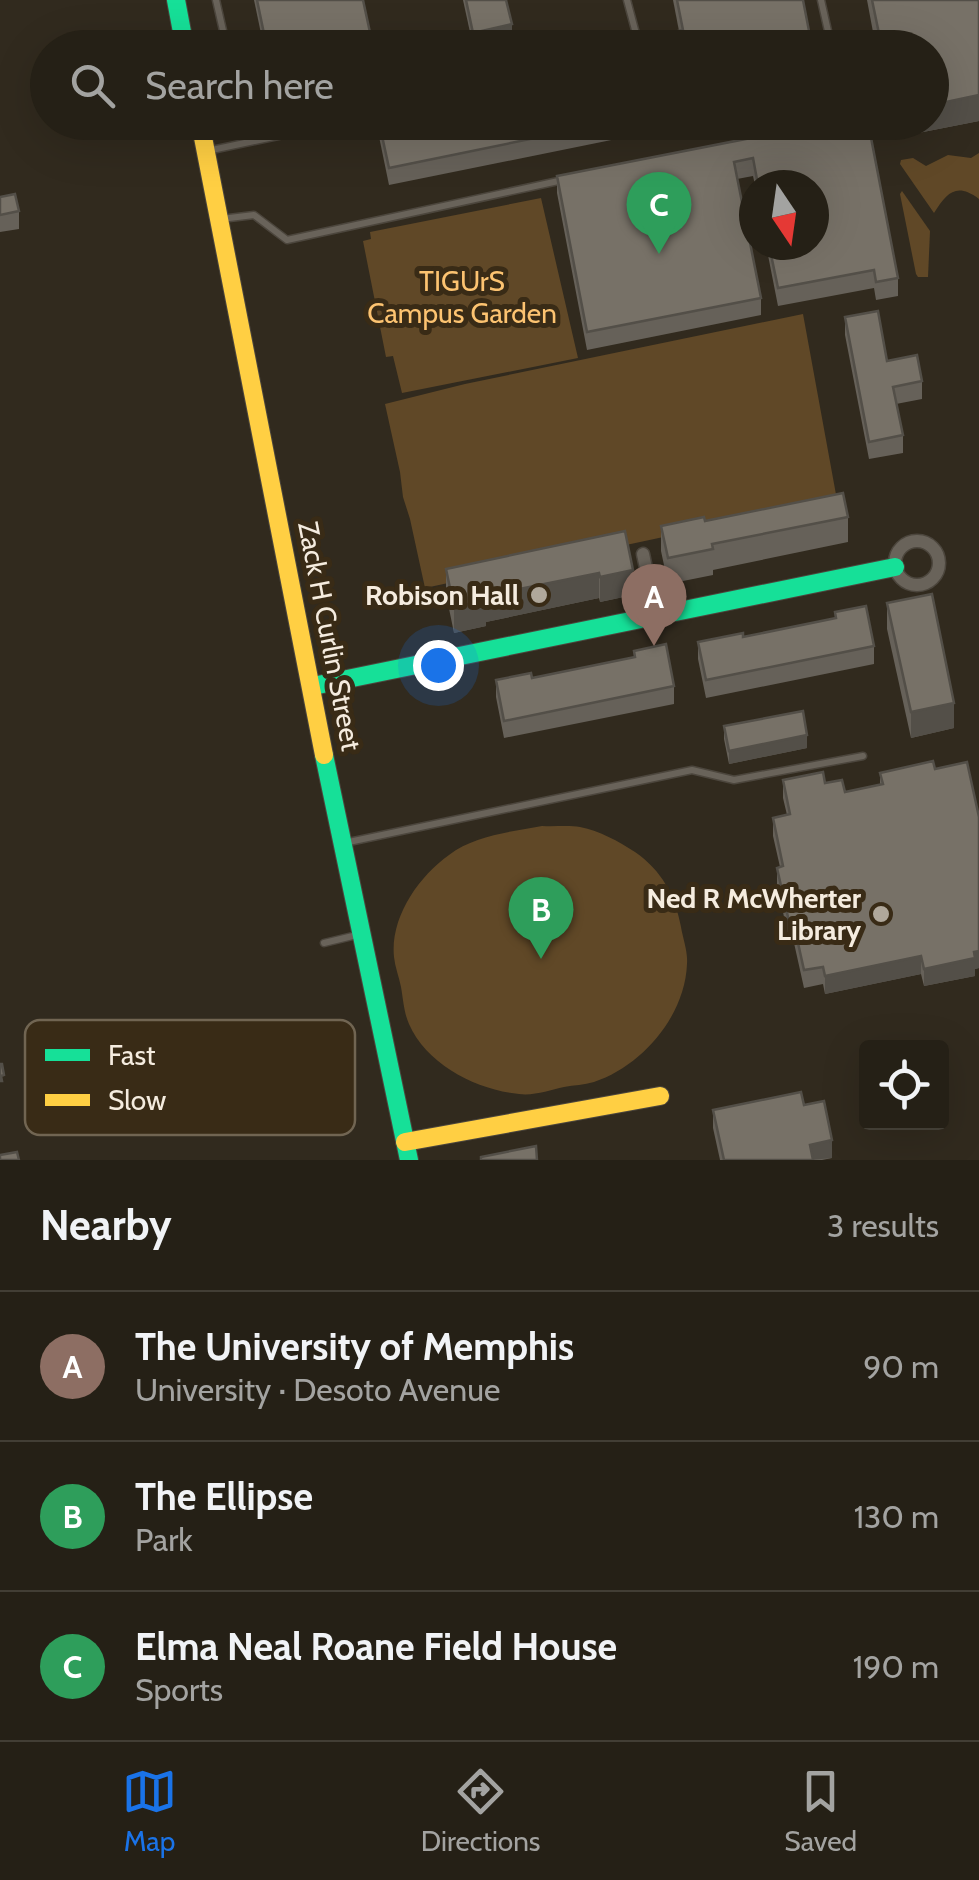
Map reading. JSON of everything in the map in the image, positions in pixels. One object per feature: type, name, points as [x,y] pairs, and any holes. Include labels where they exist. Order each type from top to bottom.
[{"type":"street","points":[[176,0],[182,30]]},
{"type":"street","name":"Zack H Curlin Street","points":[[204,140],[407,1151]]},
{"type":"street","points":[[643,554],[656,615]]},
{"type":"street","points":[[312,686],[895,567]]},
{"type":"street","points":[[407,1151],[660,1096]]},
{"type":"lane","points":[[216,0],[223,30]]},
{"type":"lane","points":[[627,0],[635,30]]},
{"type":"lane","points":[[821,0],[828,30]]},
{"type":"lane","points":[[206,151],[259,140]]},
{"type":"lane","points":[[220,219],[254,215],[287,240],[572,178]]},
{"type":"lane","points":[[343,844],[692,770],[734,780],[863,756]]},
{"type":"lane","points":[[324,943],[362,934]]},
{"type":"green space","points":[[979,153],[979,199],[964,191],[953,192],[934,213],[900,164],[901,160],[913,158],[926,166],[948,155],[971,158]]},
{"type":"green space","points":[[902,191],[930,231],[928,277],[916,274]]},
{"type":"green space","name":"TIGUrS Campus Garden","points":[[541,198],[578,358],[402,393],[393,356],[386,357],[363,241],[371,239],[370,232]]},
{"type":"green space","points":[[803,314],[837,500],[425,588],[385,404]]},
{"type":"green space","points":[[542,826],[575,826],[595,831],[644,859],[671,894],[687,964],[678,1002],[669,1020],[629,1064],[594,1082],[519,1094],[487,1087],[455,1073],[417,1039],[407,1020],[394,942],[408,900],[449,855],[482,839]]},
{"type":"building","points":[[257,0],[363,0],[369,30],[263,30]]},
{"type":"building","points":[[466,0],[506,0],[512,24],[472,30]]},
{"type":"building","points":[[677,0],[803,0],[809,30],[683,30]]},
{"type":"building","points":[[872,0],[979,0],[979,95],[949,101],[949,30],[878,30]]},
{"type":"building","points":[[383,140],[525,140],[389,168]]},
{"type":"building","points":[[740,140],[871,140],[898,278],[876,282],[874,270],[778,288],[772,260],[829,260],[829,170],[755,170],[753,158],[734,162],[739,187],[739,260],[753,260],[761,298],[587,332],[557,176]]},
{"type":"building","points":[[15,194],[19,211],[0,215],[0,197]]},
{"type":"building","points":[[878,311],[887,361],[917,355],[922,381],[893,387],[903,435],[869,442],[845,317]]},
{"type":"building","points":[[843,493],[848,517],[712,544],[713,549],[668,558],[661,526]]},
{"type":"building","points":[[625,531],[633,570],[485,596],[486,600],[454,607],[446,569]]},
{"type":"building","points":[[932,594],[954,703],[911,712],[887,603]]},
{"type":"building","points":[[866,606],[874,646],[706,680],[698,642],[836,618],[835,612]]},
{"type":"building","points":[[666,644],[674,686],[504,721],[496,680],[531,673],[532,678],[635,657],[634,651]]},
{"type":"building","points":[[803,711],[807,735],[729,751],[724,726]]},
{"type":"building","name":"Ned R McWherter Library","points":[[933,761],[935,769],[967,762],[979,817],[979,951],[974,952],[975,958],[924,969],[921,956],[825,976],[823,967],[804,970],[777,868],[783,866],[773,818],[790,814],[783,780],[823,772],[825,783],[842,780],[845,792],[883,784],[880,773]]},
{"type":"building","points":[[801,1092],[804,1105],[824,1101],[832,1140],[810,1145],[813,1160],[724,1160],[713,1110]]},
{"type":"building","points":[[536,1146],[537,1160],[481,1160],[481,1157]]},
{"type":"building","points":[[17,1152],[19,1160],[0,1160],[0,1155]]},
{"type":"traffic: fast","points":[[176,0],[182,30]]},
{"type":"traffic: fast","points":[[313,686],[895,567]]},
{"type":"traffic: fast","points":[[324,755],[409,1160]]},
{"type":"traffic: slow","points":[[204,140],[324,755]]},
{"type":"traffic: slow","points":[[405,1142],[660,1096]]},
{"type":"place","name":"Elma Neal Roane Field House","points":[[659,254]]},
{"type":"place","name":"Robison Hall","points":[[539,595]]},
{"type":"place","name":"The University of Memphis","points":[[654,646]]},
{"type":"place","name":"Ned R McWherter Library","points":[[881,914]]},
{"type":"place","name":"The Ellipse","points":[[541,959]]}]
